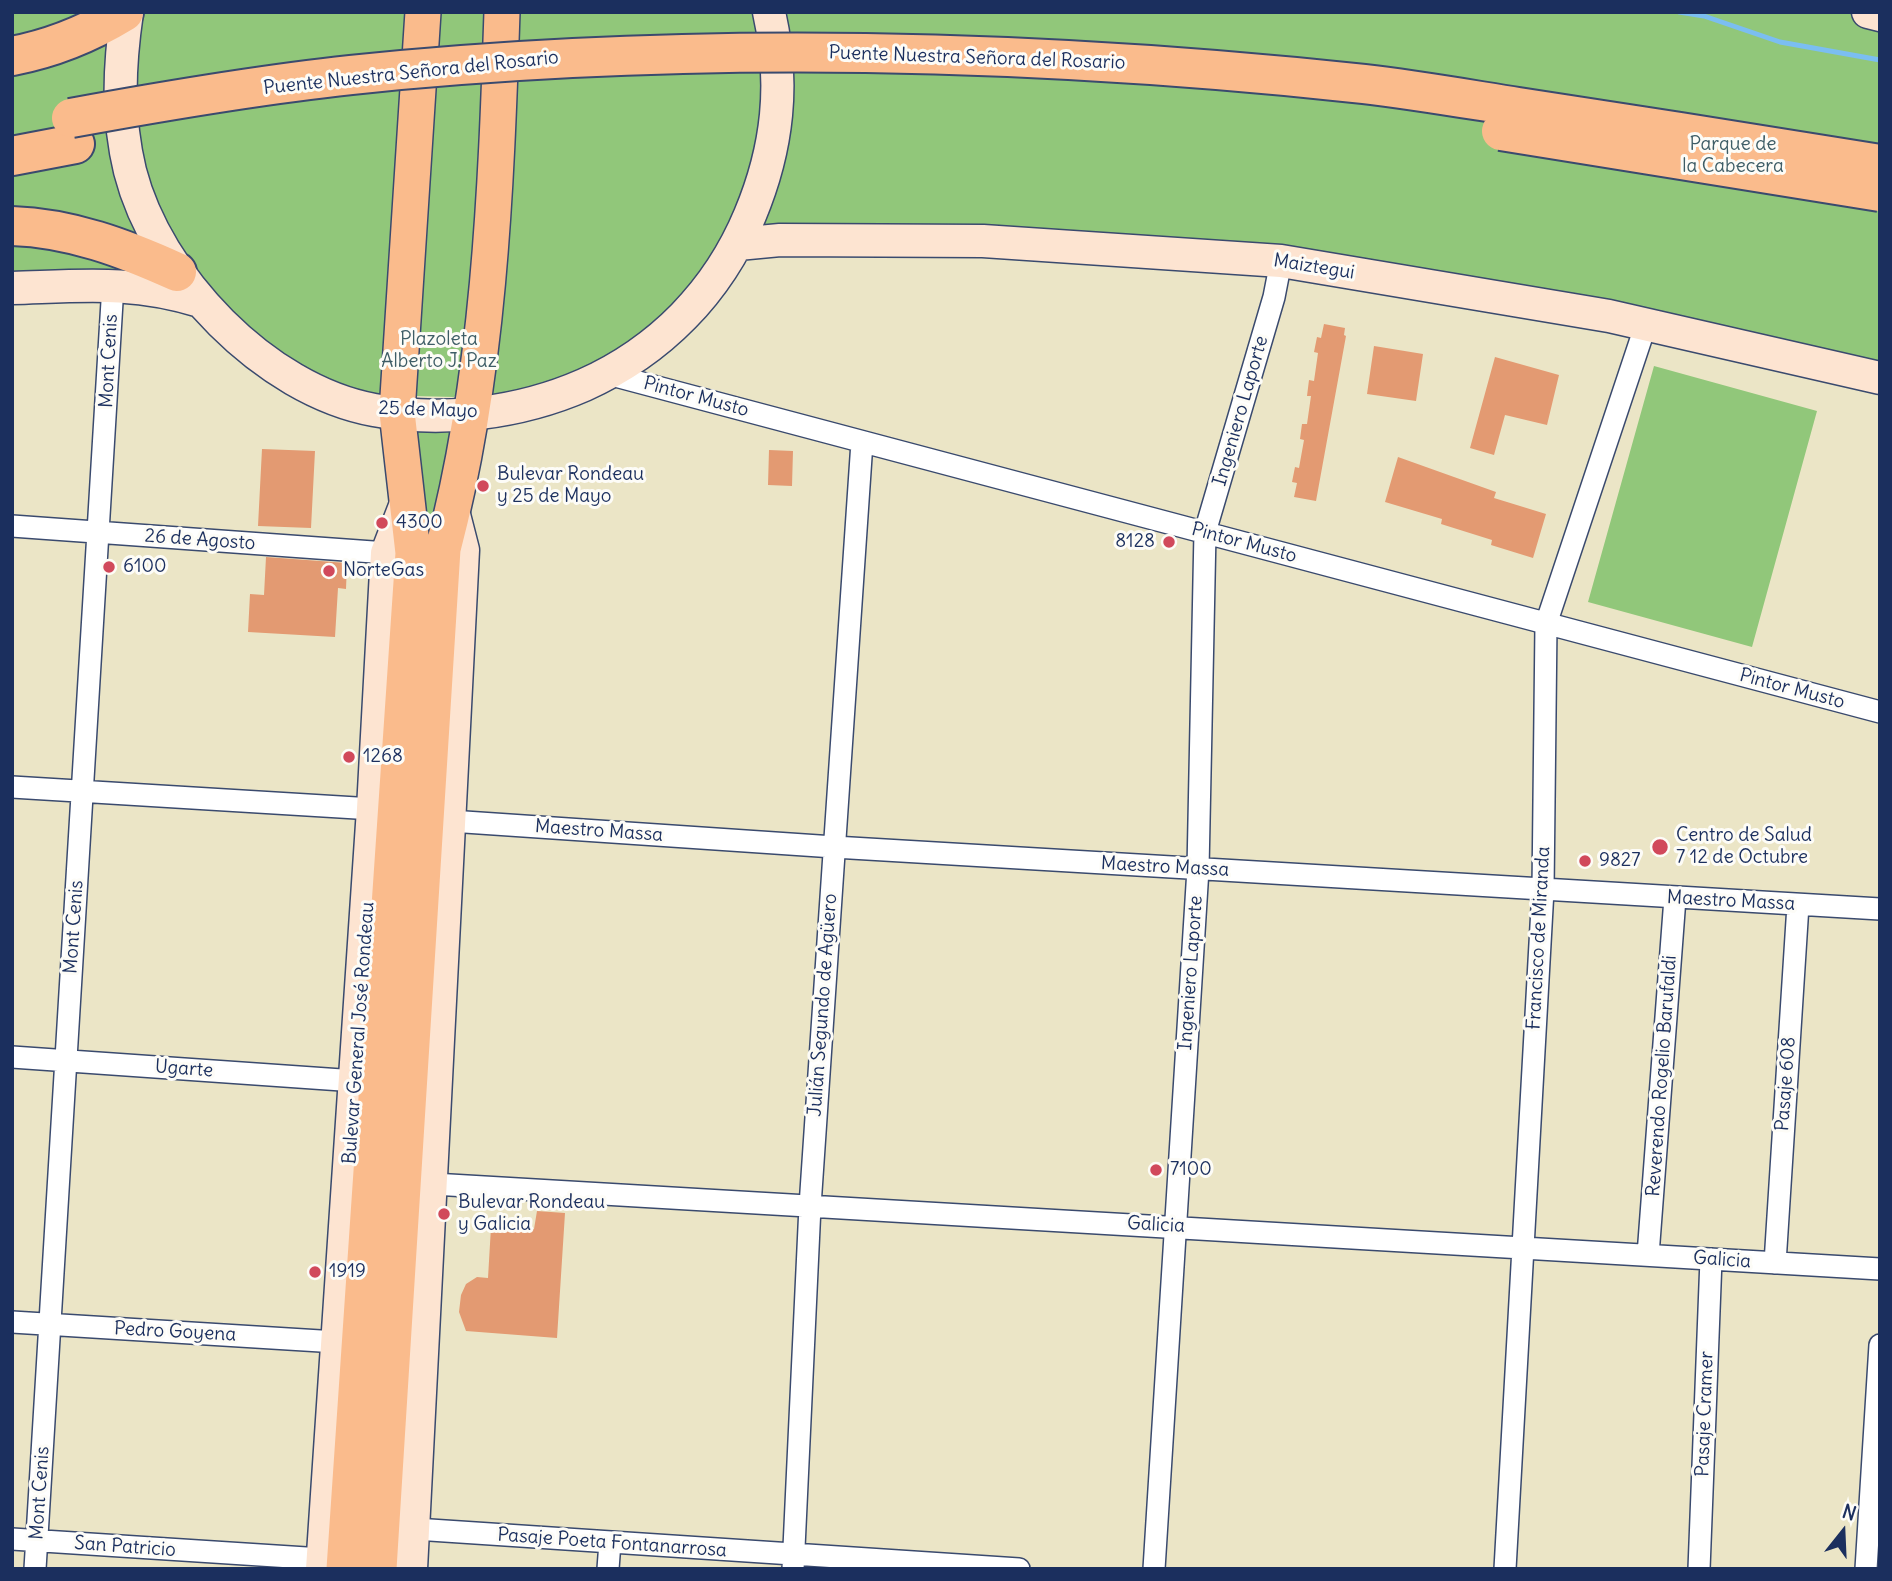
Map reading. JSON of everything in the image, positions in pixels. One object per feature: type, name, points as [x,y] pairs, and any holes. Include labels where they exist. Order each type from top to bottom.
[{"type":"highway","points":[[12,56],[60,44],[90,32],[125,12]]},
{"type":"highway","name":"Puente Nuestra Señora del Rosario","points":[[73,131],[213,93],[454,65],[734,52],[899,52],[1186,68],[1369,85],[1880,164]]},
{"type":"highway","name":"Puente Nuestra Señora del Rosario","points":[[73,131],[198,121],[450,90],[737,77],[892,77],[1189,93],[1372,111],[1880,192]]},
{"type":"highway","points":[[12,129],[73,131]]},
{"type":"highway","points":[[12,156],[73,131]]},
{"type":"highway","points":[[12,226],[42,227],[92,238],[189,286]]},
{"type":"main road","name":"25 de Mayo","points":[[125,12],[119,65],[120,106],[131,173],[150,224],[189,286],[242,341],[294,378],[343,401],[375,410],[473,414],[514,408],[563,394],[608,374],[647,349],[689,312],[723,270],[738,244],[763,183],[774,145],[779,93],[776,45],[769,12]]},
{"type":"main road","name":"Bulevar General José Rondeau","points":[[329,1566],[350,1482],[413,553],[397,412],[424,12]]},
{"type":"main road","points":[[379,1569],[443,550],[473,414],[489,258],[502,12]]},
{"type":"main road","points":[[1868,12],[1880,15]]},
{"type":"main road","name":"Maiztegui","points":[[738,244],[780,240],[983,241],[1281,261],[1526,300],[1646,324],[1880,378]]},
{"type":"main road","points":[[12,288],[189,286]]},
{"type":"main road","name":"Bulevar General José Rondeau","points":[[329,1566],[337,1342],[356,1081],[387,553],[407,501]]},
{"type":"main road","points":[[411,1569],[433,1184],[463,550],[453,511]]},
{"type":"street","name":"Ingeniero Laporte","points":[[1154,1569],[1198,869],[1205,532],[1274,298],[1281,261]]},
{"type":"street","name":"Mont Cenis","points":[[35,1569],[113,285]]},
{"type":"street","name":"Francisco de Miranda","points":[[1505,1569],[1543,890],[1546,624],[1646,324]]},
{"type":"street","name":"Pintor Musto","points":[[608,374],[1880,712]]},
{"type":"street","name":"Julián Segundo de Agüero","points":[[793,1562],[810,1206],[862,442]]},
{"type":"street","name":"26 de Agosto","points":[[12,526],[387,553]]},
{"type":"street","points":[[12,787],[373,809]]},
{"type":"street","name":"Maestro Massa","points":[[450,821],[834,847],[1880,909]]},
{"type":"street","name":"Reverendo Rogelio Barufaldi","points":[[1648,1255],[1675,898]]},
{"type":"street","name":"Pasaje 608","points":[[1775,1263],[1798,905]]},
{"type":"street","name":"Ugarte","points":[[12,1058],[356,1081]]},
{"type":"street","name":"Galicia","points":[[433,1184],[1880,1269]]},
{"type":"street","name":"Pasaje Cramer","points":[[1699,1569],[1711,1259]]},
{"type":"street","name":"Pedro Goyena","points":[[12,1322],[337,1342]]},
{"type":"street","points":[[1866,1569],[1880,1345]]},
{"type":"street","name":"Pasaje Poeta Fontanarrosa","points":[[415,1529],[610,1542],[793,1562],[1019,1569]]},
{"type":"street","name":"San Patricio","points":[[12,1539],[329,1566]]},
{"type":"street","points":[[608,1569],[610,1542]]},
{"type":"green space","name":"Parque de la Cabecera","points":[[12,12],[423,12],[397,411],[472,414],[502,12],[1868,12],[1880,15],[1880,378],[1281,261],[738,245],[647,349],[473,414],[411,1569],[322,1569],[397,412],[343,401],[200,301],[12,288]]},
{"type":"green space","name":"Plazoleta Alberto J. Paz","points":[[433,12],[485,12],[467,376],[462,389],[454,397],[413,396]]},
{"type":"green space","points":[[1654,366],[1817,411],[1752,647],[1588,602]]},
{"type":"building","points":[[1324,324],[1345,328],[1346,336],[1316,501],[1294,497],[1297,483],[1292,482],[1295,467],[1299,468],[1304,440],[1300,439],[1302,424],[1307,424],[1311,396],[1307,396],[1309,380],[1314,381],[1317,337],[1321,338]]},
{"type":"building","points":[[1374,346],[1423,354],[1416,401],[1367,394]]},
{"type":"building","points":[[1495,357],[1559,375],[1547,425],[1505,415],[1494,455],[1470,448]]},
{"type":"building","points":[[262,449],[315,451],[311,528],[258,526]]},
{"type":"building","points":[[769,450],[793,451],[792,486],[768,485]]},
{"type":"building","points":[[1398,457],[1496,492],[1494,498],[1546,514],[1533,558],[1491,545],[1492,540],[1441,524],[1442,519],[1385,502]]},
{"type":"building","points":[[266,557],[347,563],[346,589],[338,588],[335,637],[248,632],[250,594],[264,595]]},
{"type":"building","points":[[537,1211],[565,1213],[557,1338],[466,1331],[459,1312],[461,1295],[466,1284],[477,1277],[488,1278],[491,1227],[534,1229]]},
{"type":"waterway","points":[[1679,12],[1704,16],[1780,42],[1880,60]]},
{"type":"place","name":"Bulevar Rondeau y 25 de Mayo","points":[[483,486]]},
{"type":"place","name":"4300","points":[[382,523]]},
{"type":"place","name":"8128","points":[[1169,542]]},
{"type":"place","name":"6100","points":[[109,567]]},
{"type":"place","name":"NorteGas","points":[[329,571]]},
{"type":"place","name":"1268","points":[[349,757]]},
{"type":"place","name":"Centro de Salud 7 12 de Octubre","points":[[1660,847]]},
{"type":"place","name":"9827","points":[[1585,861]]},
{"type":"place","name":"7100","points":[[1156,1170]]},
{"type":"place","name":"Bulevar Rondeau y Galicia","points":[[444,1214]]},
{"type":"place","name":"1919","points":[[315,1272]]}]
